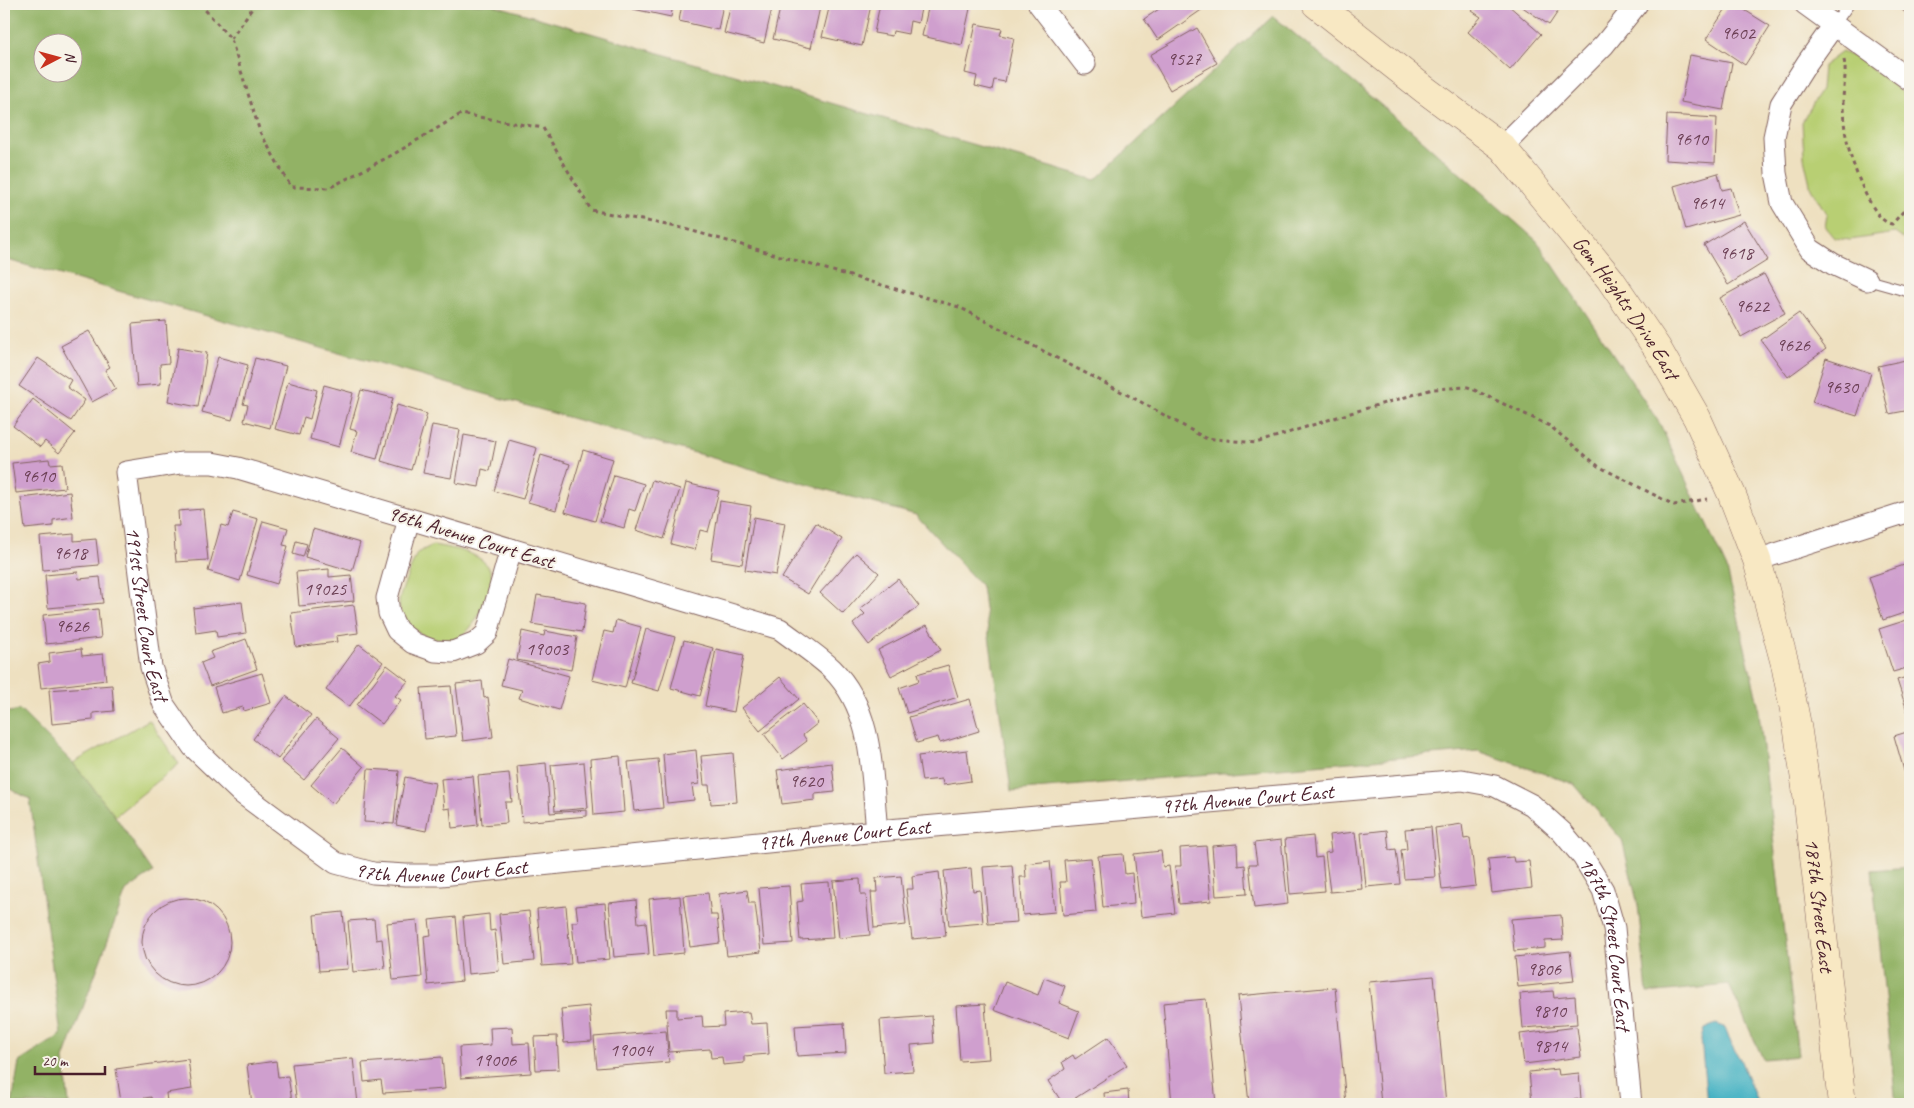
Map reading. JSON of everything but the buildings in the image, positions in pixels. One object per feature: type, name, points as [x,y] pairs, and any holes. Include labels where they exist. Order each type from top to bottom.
[{"type":"street","points":[[1040,4],[1085,64]]},
{"type":"street","name":"Gem Heights Drive East","points":[[1316,4],[1416,83],[1502,147],[1610,279],[1657,348],[1696,418],[1732,495],[1757,560],[1785,664],[1794,707]]},
{"type":"street","points":[[1502,147],[1604,46],[1637,4]]},
{"type":"street","points":[[1805,4],[1910,80]]},
{"type":"street","points":[[1837,27],[1807,62],[1781,104],[1774,136],[1776,173],[1782,203],[1810,249],[1866,280]]},
{"type":"street","name":"96th Avenue Court East","points":[[126,472],[181,463],[212,463],[238,468],[780,629],[832,669],[856,700],[868,734],[877,831]]},
{"type":"street","name":"191st Street Court East","points":[[126,472],[151,668],[164,705],[193,747]]},
{"type":"street","points":[[1757,560],[1910,511]]},
{"type":"street","points":[[409,519],[387,598],[389,613],[397,630],[413,643],[435,650],[453,652],[476,643],[487,633],[512,549]]},
{"type":"street","name":"187th Street East","points":[[1794,707],[1807,794],[1842,1104]]},
{"type":"street","name":"97th Avenue Court East","points":[[193,747],[240,792],[336,862],[373,873],[406,875],[441,875],[877,831],[1462,780],[1495,786],[1532,806]]},
{"type":"street","name":"187th Street Court East","points":[[1532,806],[1562,832],[1582,857],[1603,890],[1614,928],[1631,1104]]},
{"type":"lane","points":[[1837,27],[1849,4]]},
{"type":"lane","points":[[1866,280],[1910,292]]},
{"type":"path","points":[[88,4],[92,6],[113,4]]},
{"type":"path","points":[[200,4],[231,39],[260,132],[291,187],[329,188],[394,154],[461,114],[543,128],[591,210],[682,228],[959,307],[1205,438],[1256,443],[1433,388],[1468,387],[1550,426],[1598,466],[1674,505],[1732,495]]},
{"type":"path","points":[[231,39],[256,4]]},
{"type":"path","points":[[1837,27],[1845,66],[1843,100],[1844,128],[1848,153],[1860,182],[1875,210],[1887,223],[1892,224],[1896,221],[1910,204]]},
{"type":"green space","points":[[4,4],[491,4],[1095,180],[1273,16],[1405,125],[1537,241],[1660,424],[1727,569],[1758,704],[1798,1056],[1763,1059],[1729,985],[1647,993],[1638,905],[1622,840],[1574,784],[1478,751],[1011,791],[982,587],[916,515],[4,259]]},
{"type":"green space","points":[[1842,52],[1861,60],[1910,99],[1910,244],[1895,233],[1850,240],[1834,238],[1825,227],[1827,215],[1811,188],[1804,158],[1802,122],[1821,90],[1823,66]]},
{"type":"green space","points":[[433,545],[471,554],[487,565],[491,572],[492,582],[478,617],[467,632],[454,639],[433,639],[423,635],[406,622],[401,613],[400,599],[417,553]]},
{"type":"green space","points":[[20,710],[73,763],[115,816],[153,872],[126,891],[64,1059],[69,1104],[12,1104],[19,1062],[61,1035],[30,799],[4,786],[4,713]]},
{"type":"green space","points":[[149,720],[179,764],[115,816],[73,763]]},
{"type":"green space","points":[[1910,867],[1910,1104],[1896,1104],[1872,870]]},
{"type":"water","points":[[1716,1024],[1724,1027],[1727,1032],[1758,1104],[1707,1104],[1701,1039],[1704,1029]]}]
